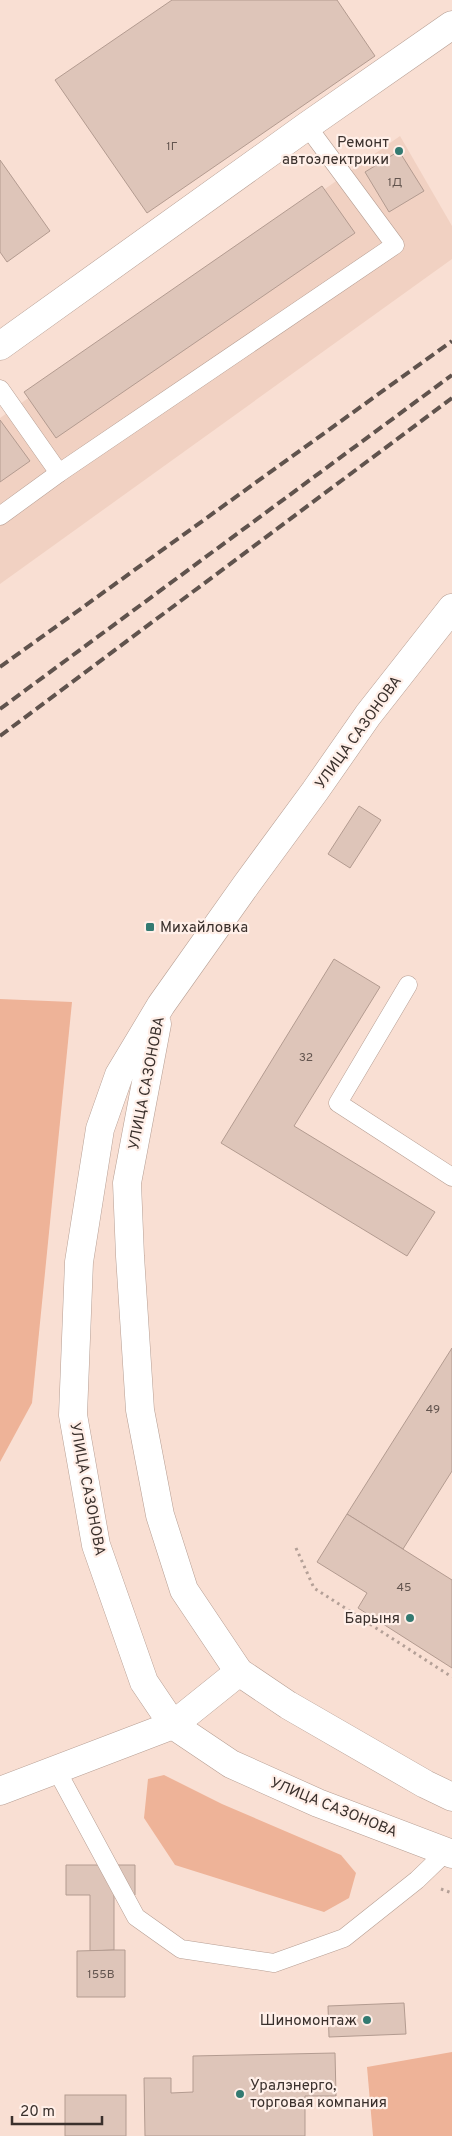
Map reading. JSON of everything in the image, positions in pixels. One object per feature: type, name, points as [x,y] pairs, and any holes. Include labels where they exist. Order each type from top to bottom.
[{"type":"main road","points":[[0,346],[307,126],[452,25]]},
{"type":"main road","name":"УЛИЦА САЗОНОВА","points":[[449,1853],[318,1803],[231,1764],[173,1725],[144,1682],[96,1545],[73,1415],[79,1262],[100,1129],[120,1075],[161,1005],[368,714],[452,608]]},
{"type":"main road","name":"УЛИЦА САЗОНОВА","points":[[161,1005],[127,1183],[140,1410],[160,1515],[184,1590],[239,1672],[296,1710],[425,1784],[452,1796]]},
{"type":"main road","points":[[0,1791],[173,1725],[239,1672]]},
{"type":"lane","points":[[0,516],[59,473],[394,245],[307,126]]},
{"type":"lane","points":[[0,389],[59,473]]},
{"type":"lane","points":[[408,986],[338,1103],[452,1177]]},
{"type":"lane","points":[[56,1769],[136,1917],[181,1949],[274,1963],[344,1938],[449,1853]]},
{"type":"path","points":[[296,1548],[314,1588],[452,1677]]},
{"type":"shaded area","points":[[400,136],[452,226],[452,259],[0,584],[0,418]]},
{"type":"shaded area","points":[[0,999],[72,1002],[32,1403],[0,1462]]},
{"type":"shaded area","points":[[164,1775],[222,1804],[341,1855],[356,1873],[349,1898],[324,1912],[175,1865],[144,1818],[148,1779]]},
{"type":"shaded area","points":[[452,2052],[452,2136],[373,2136],[367,2067]]},
{"type":"building","points":[[172,0],[337,0],[375,56],[147,213],[55,80]]},
{"type":"building","points":[[399,151],[424,191],[389,212],[365,172]]},
{"type":"building","points":[[0,160],[50,231],[7,262],[0,252]]},
{"type":"building","points":[[322,186],[355,233],[56,438],[24,392]]},
{"type":"building","points":[[0,420],[30,461],[0,482]]},
{"type":"building","points":[[359,806],[381,820],[350,868],[328,854]]},
{"type":"building","points":[[334,959],[380,987],[294,1126],[435,1212],[407,1256],[221,1143]]},
{"type":"building","points":[[452,1348],[452,1471],[403,1549],[347,1514]]},
{"type":"building","points":[[347,1514],[452,1580],[452,1668],[358,1608],[367,1593],[317,1562]]},
{"type":"building","points":[[66,1865],[135,1865],[135,1895],[114,1895],[114,1950],[90,1951],[90,1895],[66,1895]]},
{"type":"building","points":[[125,1950],[125,1997],[77,1997],[77,1951]]},
{"type":"building","name":"Шиномонтаж","points":[[404,2003],[406,2034],[329,2037],[328,2006]]},
{"type":"building","name":"Уралэнерго, торговая компания","points":[[335,2053],[336,2096],[305,2096],[305,2136],[145,2136],[144,2078],[171,2078],[171,2093],[193,2092],[193,2056]]},
{"type":"building","points":[[65,2095],[126,2095],[126,2136],[65,2136]]},
{"type":"railway","points":[[0,667],[452,341]]},
{"type":"railway","points":[[0,709],[452,375]]},
{"type":"railway","points":[[0,736],[452,398]]},
{"type":"place","name":"Ремонт автоэлектрики","points":[[399,151]]},
{"type":"place","name":"Михайловка","points":[[150,927]]},
{"type":"place","name":"Барыня","points":[[410,1618]]},
{"type":"place","name":"Шиномонтаж","points":[[367,2020]]},
{"type":"place","name":"Уралэнерго, торговая компания","points":[[240,2094]]}]
